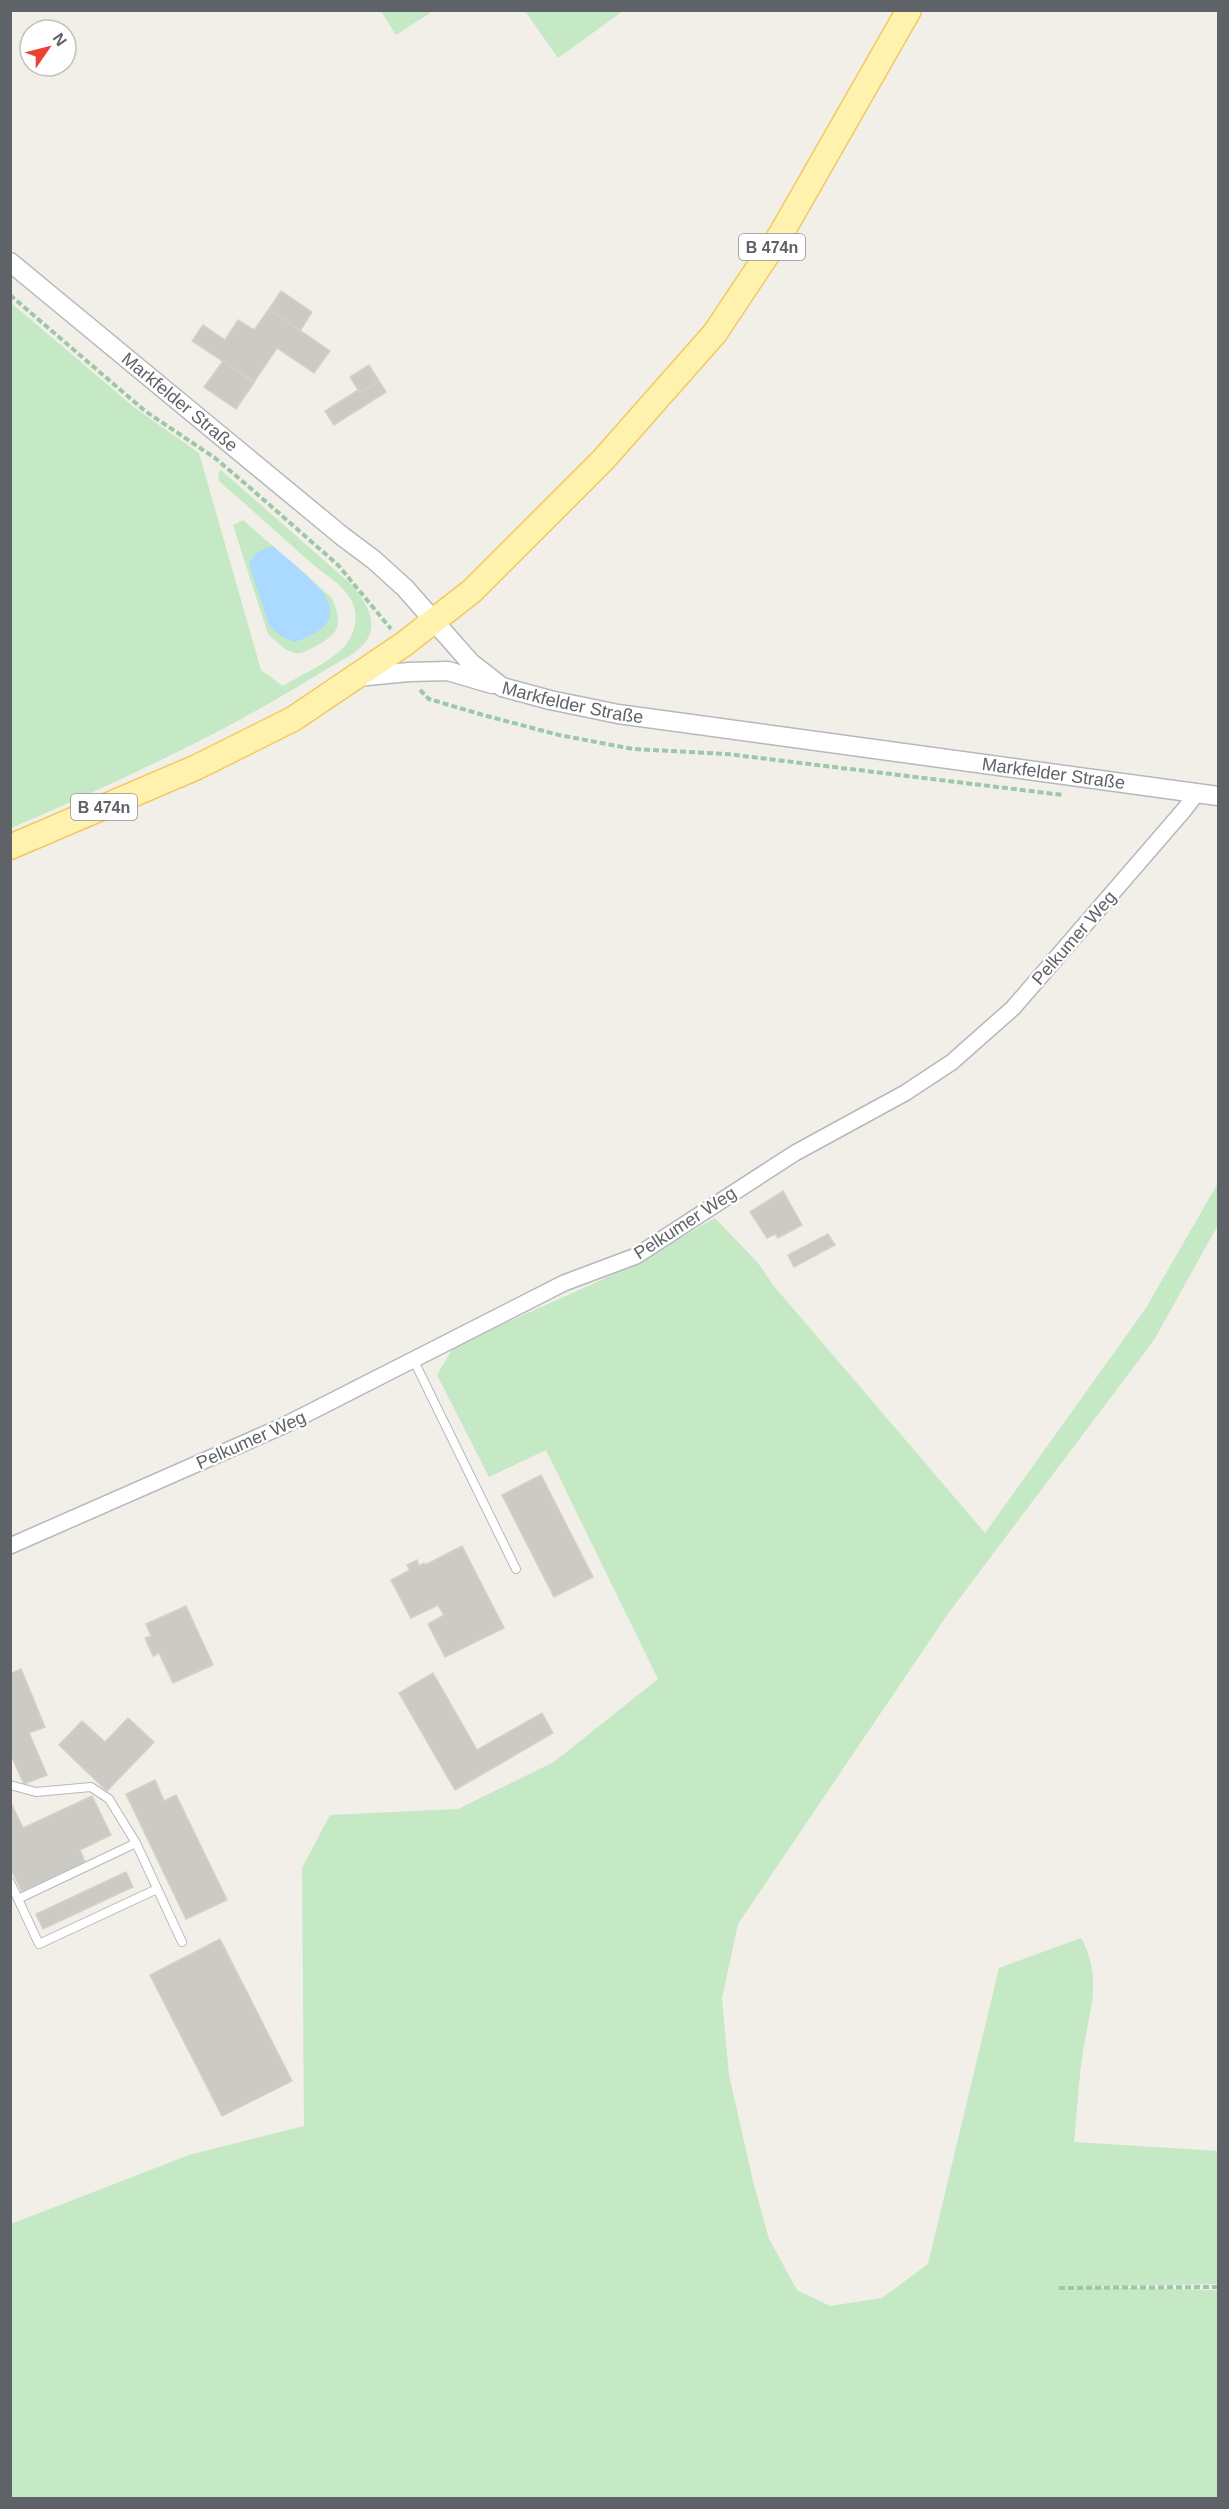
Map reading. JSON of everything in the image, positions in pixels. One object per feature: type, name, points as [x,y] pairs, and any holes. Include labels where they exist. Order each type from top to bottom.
[{"type":"main road","name":"B 474n","points":[[10,846],[249,742],[293,719],[404,644],[472,591],[603,460],[715,333],[781,234],[909,10]]},
{"type":"street","name":"Markfelder Straße","points":[[10,262],[374,560],[405,588],[470,662],[502,687],[618,714],[1218,796]]},
{"type":"street","points":[[355,678],[448,671],[502,687]]},
{"type":"street","name":"Pelkumer Weg","points":[[10,1546],[283,1426],[564,1283],[636,1256],[778,1163],[905,1093],[952,1062],[1013,1008],[1197,793]]},
{"type":"lane","points":[[414,1361],[516,1569]]},
{"type":"lane","points":[[10,1785],[36,1792],[95,1788],[113,1804],[136,1843],[182,1942]]},
{"type":"lane","points":[[18,1899],[136,1843]]},
{"type":"lane","points":[[10,1882],[39,1944],[158,1889]]},
{"type":"path","points":[[10,295],[145,411],[215,458],[338,565],[404,644]]},
{"type":"path","points":[[419,672],[420,690],[429,699],[559,735],[633,749],[727,754],[1067,796]]},
{"type":"path","points":[[1059,2288],[1218,2287]]},
{"type":"green space","points":[[381,11],[433,11],[396,35]]},
{"type":"green space","points":[[525,11],[623,11],[558,58]]},
{"type":"green space","points":[[10,302],[135,408],[199,453],[261,670],[283,686],[326,661],[342,649],[350,638],[355,622],[355,611],[347,594],[338,584],[219,481],[218,474],[221,470],[352,585],[365,603],[371,624],[368,638],[360,648],[287,693],[171,755],[11,828]]},
{"type":"green space","points":[[243,520],[332,598],[338,622],[337,628],[329,638],[305,652],[296,653],[284,648],[268,634],[233,525]]},
{"type":"green space","points":[[1218,1183],[1218,1225],[1154,1340],[947,1615],[738,1924],[722,1998],[729,2075],[753,2181],[769,2239],[797,2290],[830,2306],[882,2298],[928,2264],[999,1968],[1081,1938],[1092,1969],[1093,1984],[1084,2043],[1074,2142],[1218,2151],[1218,2284],[1076,2287],[1218,2290],[1218,2498],[11,2498],[11,2224],[189,2155],[304,2126],[302,1868],[330,1815],[458,1809],[554,1762],[658,1679],[546,1450],[489,1477],[437,1375],[454,1346],[638,1262],[715,1218],[758,1263],[773,1285],[985,1533],[1146,1308]]},
{"type":"water","points":[[273,546],[314,583],[325,596],[330,608],[328,621],[317,632],[294,642],[281,636],[269,625],[249,564],[258,552]]},
{"type":"building","points":[[281,291],[312,312],[300,331],[269,309]]},
{"type":"building","points":[[269,309],[330,351],[314,373],[277,348],[254,382],[192,341],[203,325],[225,340],[238,320],[254,330]]},
{"type":"building","points":[[223,361],[254,383],[236,409],[204,387]]},
{"type":"building","points":[[369,365],[379,381],[360,393],[350,377]]},
{"type":"building","points":[[379,381],[386,392],[334,425],[325,411],[358,390],[360,393]]},
{"type":"building","points":[[783,1191],[802,1225],[778,1238],[775,1234],[767,1238],[750,1212]]},
{"type":"building","points":[[828,1234],[835,1245],[794,1267],[788,1255]]},
{"type":"building","points":[[541,1475],[593,1577],[554,1597],[502,1495]]},
{"type":"building","points":[[462,1546],[504,1628],[445,1657],[428,1624],[444,1615],[438,1605],[411,1618],[391,1580],[410,1570],[407,1565],[417,1560],[419,1566],[424,1563],[425,1565]]},
{"type":"building","points":[[186,1606],[213,1665],[173,1683],[159,1653],[153,1656],[145,1638],[151,1636],[146,1624]]},
{"type":"building","points":[[21,1669],[45,1727],[29,1733],[47,1775],[24,1784],[10,1753],[10,1674]]},
{"type":"building","points":[[433,1673],[477,1750],[542,1713],[553,1733],[455,1790],[399,1693]]},
{"type":"building","points":[[128,1718],[154,1742],[107,1791],[59,1745],[82,1721],[105,1742]]},
{"type":"building","points":[[155,1780],[164,1801],[176,1795],[227,1900],[186,1919],[126,1794]]},
{"type":"building","points":[[92,1796],[111,1835],[80,1850],[85,1862],[22,1892],[10,1867],[10,1801],[23,1828]]},
{"type":"building","points":[[126,1872],[133,1887],[43,1929],[36,1914]]},
{"type":"building","points":[[220,1939],[292,2081],[222,2116],[150,1975]]}]
